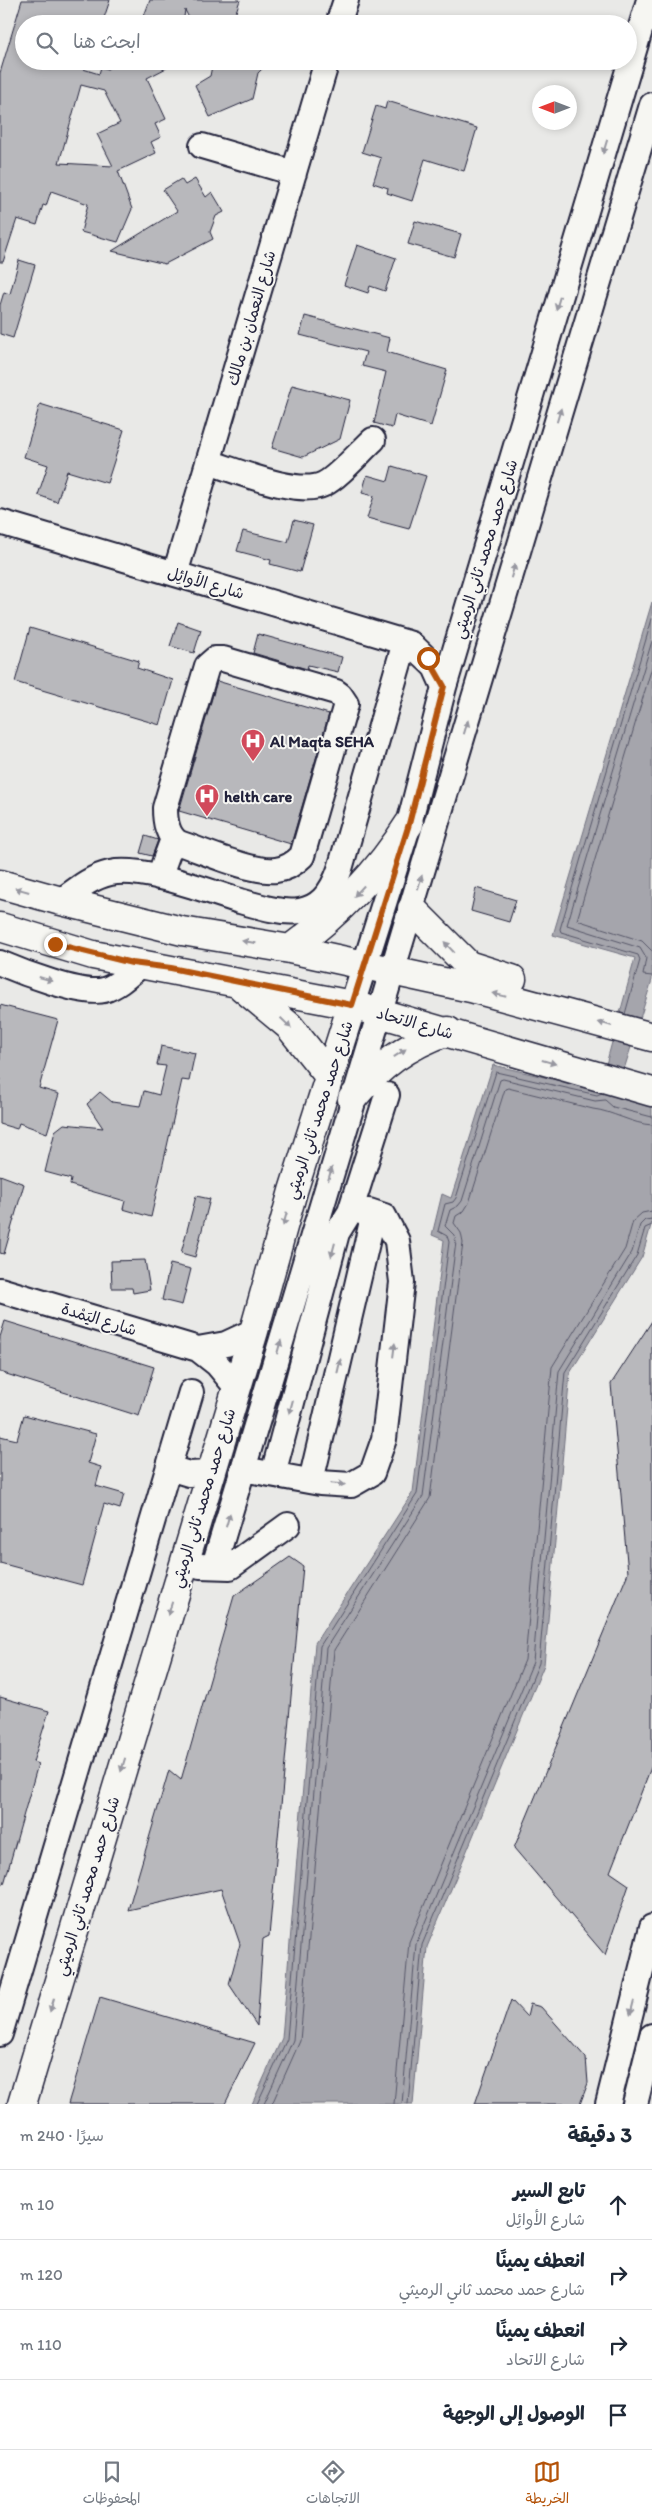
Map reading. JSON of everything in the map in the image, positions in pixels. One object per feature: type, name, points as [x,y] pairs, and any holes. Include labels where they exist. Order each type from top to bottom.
[{"type":"main road","points":[[290,949],[315,930],[359,890],[389,855],[409,824]]},
{"type":"main road","points":[[0,884],[182,931],[290,949],[393,971],[546,1007],[652,1037]]},
{"type":"main road","points":[[412,909],[468,965],[521,981],[532,987],[546,1007]]},
{"type":"main road","name":"شارع الاتحاد","points":[[0,927],[93,955],[352,1005],[652,1092]]},
{"type":"main road","points":[[234,982],[260,1000],[289,1026],[329,1076]]},
{"type":"main road","name":"شارع حمد محمد ثاني الرميثي","points":[[22,2104],[254,1331],[293,1191],[352,1005]]},
{"type":"main road","points":[[352,1099],[385,1063],[426,1039],[448,1032]]},
{"type":"street","points":[[341,15],[346,0]]},
{"type":"street","name":"شارع حمد محمد ثاني الرميثي","points":[[637,41],[649,0]]},
{"type":"street","name":"شارع النعمان بن مالك","points":[[175,574],[324,70]]},
{"type":"street","name":"شارع حمد محمد ثاني الرميثي","points":[[352,1005],[409,824],[461,627],[628,70]]},
{"type":"street","points":[[617,109],[630,108],[643,112],[650,111]]},
{"type":"street","name":"شارع حمد محمد ثاني الرميثي","points":[[214,1566],[352,1099],[412,909],[650,111]]},
{"type":"street","points":[[202,146],[294,173]]},
{"type":"street","points":[[208,462],[294,487],[312,487],[324,484],[373,440]]},
{"type":"street","name":"شارع الأوائِل","points":[[0,522],[408,643],[432,641],[461,627]]},
{"type":"street","points":[[61,901],[91,880],[110,873],[130,872],[159,878],[273,911],[298,912],[310,908],[330,892],[340,869],[408,643]]},
{"type":"street","name":"شارع الأوائِل","points":[[408,643],[435,666],[444,686]]},
{"type":"street","points":[[223,659],[336,692],[344,698],[346,710],[302,856],[282,869],[274,871],[254,868],[173,840],[166,826],[165,808],[207,666],[210,662],[223,659]]},
{"type":"street","points":[[159,878],[173,840]]},
{"type":"street","points":[[242,902],[254,868]]},
{"type":"street","points":[[0,963],[34,976],[96,991],[119,983],[142,964]]},
{"type":"street","points":[[273,1474],[338,1233],[350,1212],[387,1095]]},
{"type":"street","points":[[243,1469],[311,1481],[351,1485],[372,1473],[384,1439],[402,1282],[397,1241],[384,1216],[374,1213],[350,1212]]},
{"type":"street","points":[[311,1481],[374,1213]]},
{"type":"street","name":"شارع اليَمْدة","points":[[0,1290],[198,1349],[217,1364],[237,1388]]},
{"type":"street","name":"شارع اليَمْدة","points":[[198,1349],[226,1344],[254,1331]]},
{"type":"street","points":[[0,2034],[191,1392]]},
{"type":"street","points":[[169,1468],[189,1474],[210,1473]]},
{"type":"street","points":[[183,1565],[230,1567],[288,1525]]},
{"type":"street","points":[[608,2104],[652,1927]]},
{"type":"street","points":[[635,2104],[652,2036]]},
{"type":"water","points":[[652,602],[652,980],[616,1095],[652,1107],[652,1222],[642,1257],[570,1373],[544,1665],[427,1947],[413,2104],[252,2104],[282,2038],[315,1643],[413,1492],[444,1240],[432,1235],[442,1194],[451,1198],[493,1065],[599,1090],[635,958],[553,935]]},
{"type":"building","points":[[22,0],[110,0],[105,15],[17,15]]},
{"type":"building","points":[[150,0],[240,0],[235,15],[188,15],[185,10],[184,15],[144,15]]},
{"type":"building","points":[[15,23],[15,70],[86,70],[99,74],[100,70],[163,70],[147,78],[166,119],[155,124],[161,137],[151,142],[156,153],[118,171],[132,209],[118,242],[81,232],[88,204],[51,191],[46,206],[43,205],[37,225],[17,219],[3,262],[0,262],[0,73]],"holes":[[[81,85],[104,91],[120,123],[97,134],[113,166],[59,163]]]},
{"type":"building","points":[[211,70],[261,70],[258,73],[252,99],[210,117],[195,85],[210,76]]},
{"type":"building","points":[[387,101],[477,128],[464,171],[425,159],[412,201],[387,193],[388,188],[373,183],[381,158],[362,152],[376,106],[385,109]]},
{"type":"building","points":[[181,179],[185,185],[195,179],[206,197],[212,192],[224,212],[216,216],[210,232],[213,239],[165,264],[112,251],[177,211],[163,190]]},
{"type":"building","points":[[415,221],[461,234],[454,257],[408,244]]},
{"type":"building","points":[[357,245],[396,258],[385,291],[370,286],[368,293],[344,285]]},
{"type":"building","points":[[19,260],[35,265],[13,338],[0,334],[0,305],[4,292],[10,294]]},
{"type":"building","points":[[305,316],[390,338],[387,352],[447,370],[431,426],[395,415],[392,428],[374,423],[386,372],[362,366],[366,352],[300,335]]},
{"type":"building","points":[[292,385],[350,400],[340,439],[303,457],[272,448]]},
{"type":"building","points":[[40,404],[124,430],[107,483],[67,471],[57,502],[38,495],[48,465],[24,457]]},
{"type":"building","points":[[392,466],[426,476],[409,529],[367,518],[374,496],[362,493],[367,475],[388,481]]},
{"type":"building","points":[[294,520],[313,525],[300,572],[270,564],[271,560],[237,551],[243,531],[288,542]]},
{"type":"building","points":[[178,622],[201,630],[194,653],[170,646]]},
{"type":"building","points":[[30,628],[139,661],[137,668],[173,680],[160,725],[15,682]]},
{"type":"building","points":[[258,634],[342,657],[338,672],[308,665],[307,669],[253,653]]},
{"type":"building","name":"Al Maqta SEHA","points":[[217,681],[329,714],[291,844],[179,811]]},
{"type":"building","points":[[145,836],[158,840],[152,856],[140,853]]},
{"type":"building","points":[[476,888],[516,900],[509,922],[471,911]]},
{"type":"building","points":[[0,1005],[58,1020],[39,1088],[59,1094],[47,1133],[19,1123],[17,1129],[0,1124]]},
{"type":"building","points":[[161,1046],[195,1053],[189,1081],[182,1080],[151,1217],[123,1209],[125,1201],[70,1185],[71,1179],[45,1172],[55,1131],[64,1124],[103,1128],[87,1104],[100,1092],[112,1102],[140,1106],[144,1091],[159,1095],[166,1066],[157,1065]]},
{"type":"building","points":[[0,1175],[24,1184],[4,1254],[0,1253]]},
{"type":"building","points":[[196,1196],[210,1199],[195,1257],[181,1253]]},
{"type":"building","points":[[145,1260],[150,1290],[133,1293],[132,1288],[112,1288],[111,1261]]},
{"type":"building","points":[[170,1264],[191,1269],[182,1305],[162,1300]]},
{"type":"building","points":[[5,1321],[154,1367],[139,1416],[0,1372],[0,1337]]},
{"type":"building","points":[[652,1321],[652,1765],[610,1872],[629,1885],[605,1955],[514,1848],[628,1573],[611,1384]]},
{"type":"building","points":[[24,1415],[96,1434],[88,1463],[101,1467],[96,1486],[124,1494],[120,1509],[104,1504],[82,1585],[0,1563],[0,1436],[17,1440]]},
{"type":"building","points":[[290,1557],[303,1566],[269,1936],[263,1939],[257,2026],[229,1984],[240,1944],[221,1889],[128,1910],[169,1770],[181,1780],[234,1596]]},
{"type":"building","points":[[0,1697],[49,1711],[33,1762],[38,1764],[4,1884],[0,1883]]},
{"type":"building","points":[[100,1997],[255,2043],[225,2104],[68,2104]]},
{"type":"building","points":[[511,2000],[527,2017],[530,2004],[541,2007],[586,2058],[588,2083],[580,2104],[475,2104]]},
{"type":"place","name":"Al Maqta SEHA","points":[[253,762]]},
{"type":"place","name":"helth care","points":[[207,817]]},
{"type":"route","points":[[55,944],[93,955],[171,968],[352,1005],[409,824],[444,686],[435,666],[428,658]]}]
